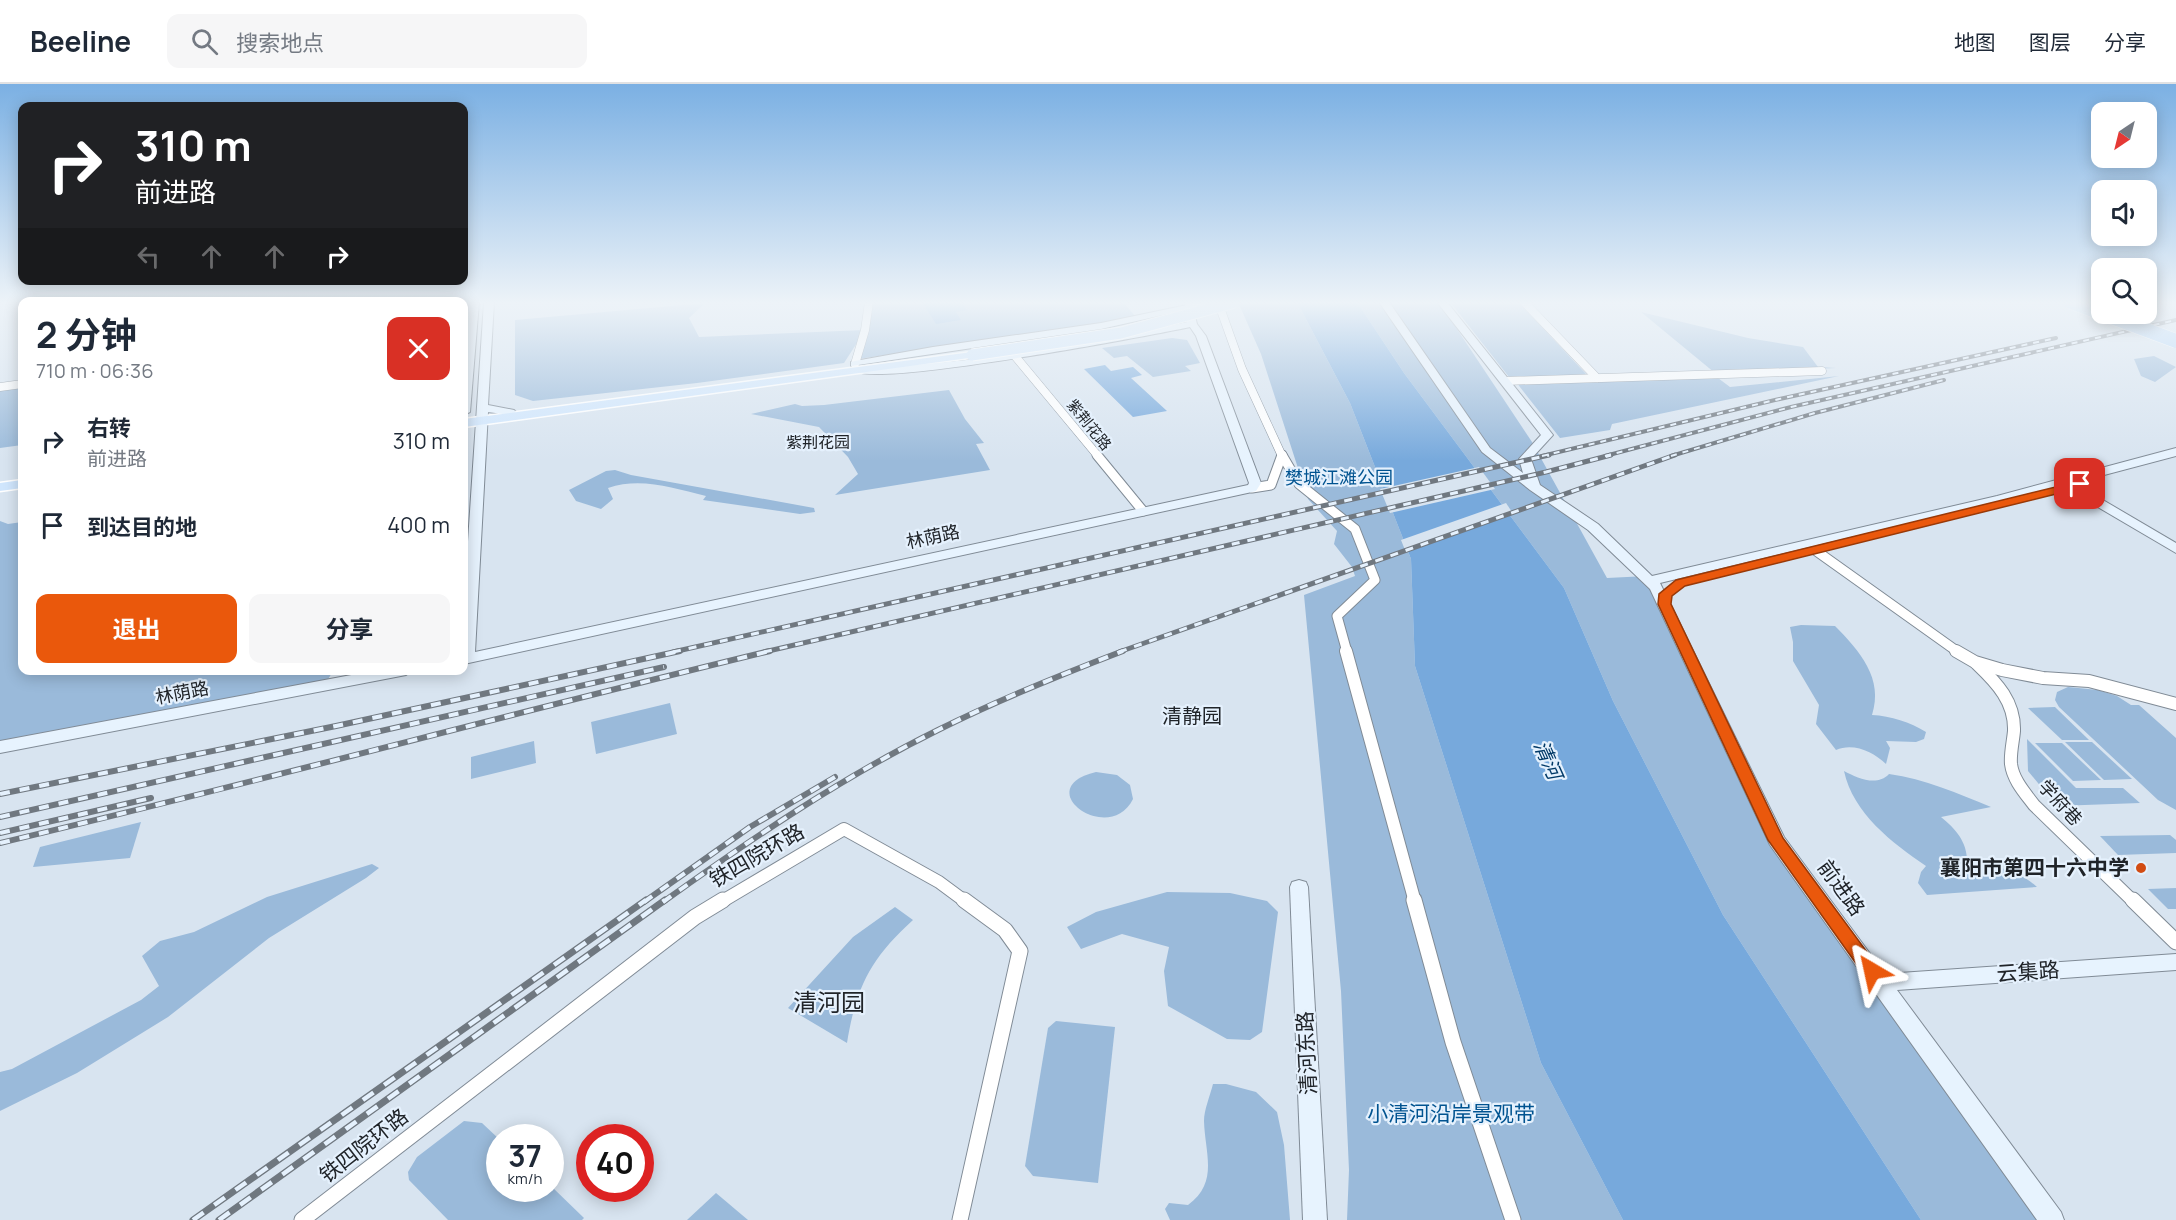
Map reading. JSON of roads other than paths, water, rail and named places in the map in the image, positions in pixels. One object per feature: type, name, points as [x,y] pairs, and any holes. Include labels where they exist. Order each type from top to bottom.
[{"type":"main road","points":[[468,422],[954,355]]},
{"type":"main road","points":[[468,419],[481,419]]},
{"type":"main road","points":[[0,481],[18,479]]},
{"type":"main road","points":[[0,487],[18,485]]},
{"type":"street","points":[[468,614],[485,355]]},
{"type":"street","points":[[851,368],[856,355]]},
{"type":"street","points":[[851,368],[910,355]]},
{"type":"street","points":[[851,368],[896,370],[1022,355]]},
{"type":"street","points":[[1208,355],[1255,483],[1252,488]]},
{"type":"street","points":[[1237,355],[1282,455],[1299,484],[1354,529],[1375,580],[1337,616],[1453,1042],[1513,1220]]},
{"type":"street","points":[[1421,355],[1486,450],[1534,488],[1593,527],[1665,594],[1678,580],[2176,459]]},
{"type":"street","points":[[1484,355],[1547,435],[1525,459],[1534,488]]},
{"type":"street","points":[[1575,355],[1597,378]]},
{"type":"street","name":"紫荆花路","points":[[1015,356],[1143,511]]},
{"type":"street","points":[[1505,381],[1822,372]]},
{"type":"street","points":[[0,387],[18,385]]},
{"type":"street","points":[[1653,585],[1815,550],[2071,483],[2176,452]]},
{"type":"street","points":[[1252,488],[1271,485],[1282,455]]},
{"type":"street","points":[[2071,483],[2176,540]]},
{"type":"street","points":[[2071,483],[2176,549]]},
{"type":"street","name":"林荫路","points":[[468,658],[1252,488]]},
{"type":"street","points":[[1815,550],[1959,653],[1975,662],[2043,678],[2089,681],[2109,685],[2176,704]]},
{"type":"street","name":"前进路","points":[[1653,585],[1776,840],[2052,1220]]},
{"type":"street","name":"学府巷","points":[[1975,662],[2006,692],[2014,736],[2010,767],[2020,786],[2034,805],[2176,942]]},
{"type":"street","name":"林荫路","points":[[0,747],[380,675]]},
{"type":"street","name":"铁四院环路","points":[[302,1220],[695,917],[844,829],[939,882],[1005,930],[1020,951],[960,1220]]},
{"type":"street","name":"清河东路","points":[[1299,886],[1315,1220]]},
{"type":"street","name":"云集路","points":[[1880,982],[2176,962]]},
{"type":"water","name":"清河","points":[[1325,355],[1392,355],[1564,588],[1613,701],[1723,915],[1921,1220],[1623,1220],[1541,1063],[1415,666],[1411,559],[1350,403]]},
{"type":"water","points":[[1105,365],[1111,371],[1133,367],[1142,375],[1131,378],[1167,411],[1133,417],[1084,369]]},
{"type":"railway","points":[[1542,456],[1775,400],[1979,355]]},
{"type":"railway","points":[[1605,456],[1791,407],[2021,355]]},
{"type":"railway","points":[[1671,456],[1815,413],[1944,380]]},
{"type":"railway","points":[[673,652],[1549,455]]},
{"type":"railway","points":[[764,652],[1546,472],[1611,455]]},
{"type":"railway","points":[[1119,652],[1675,455]]},
{"type":"railway","points":[[0,794],[336,726],[680,651]]},
{"type":"railway","points":[[0,843],[770,651]]},
{"type":"railway","points":[[663,902],[797,810],[866,768],[1006,698],[1123,651]]},
{"type":"railway","points":[[0,817],[664,667]]},
{"type":"railway","points":[[644,902],[750,827],[835,777]]},
{"type":"railway","points":[[0,833],[151,798]]},
{"type":"railway","points":[[193,1220],[646,900]]},
{"type":"railway","points":[[219,1220],[665,900]]},
{"type":"place","name":"襄阳市第四十六中学","points":[[2141,868]]},
{"type":"district","name":"紫荆花园","points":[[818,442]]},
{"type":"district","name":"清静园","points":[[1192,716]]},
{"type":"district","name":"清河园","points":[[829,1003]]},
{"type":"park label","name":"樊城江滩公园","points":[[1339,478]]},
{"type":"park label","name":"小清河沿岸景观带","points":[[1451,1114]]}]
